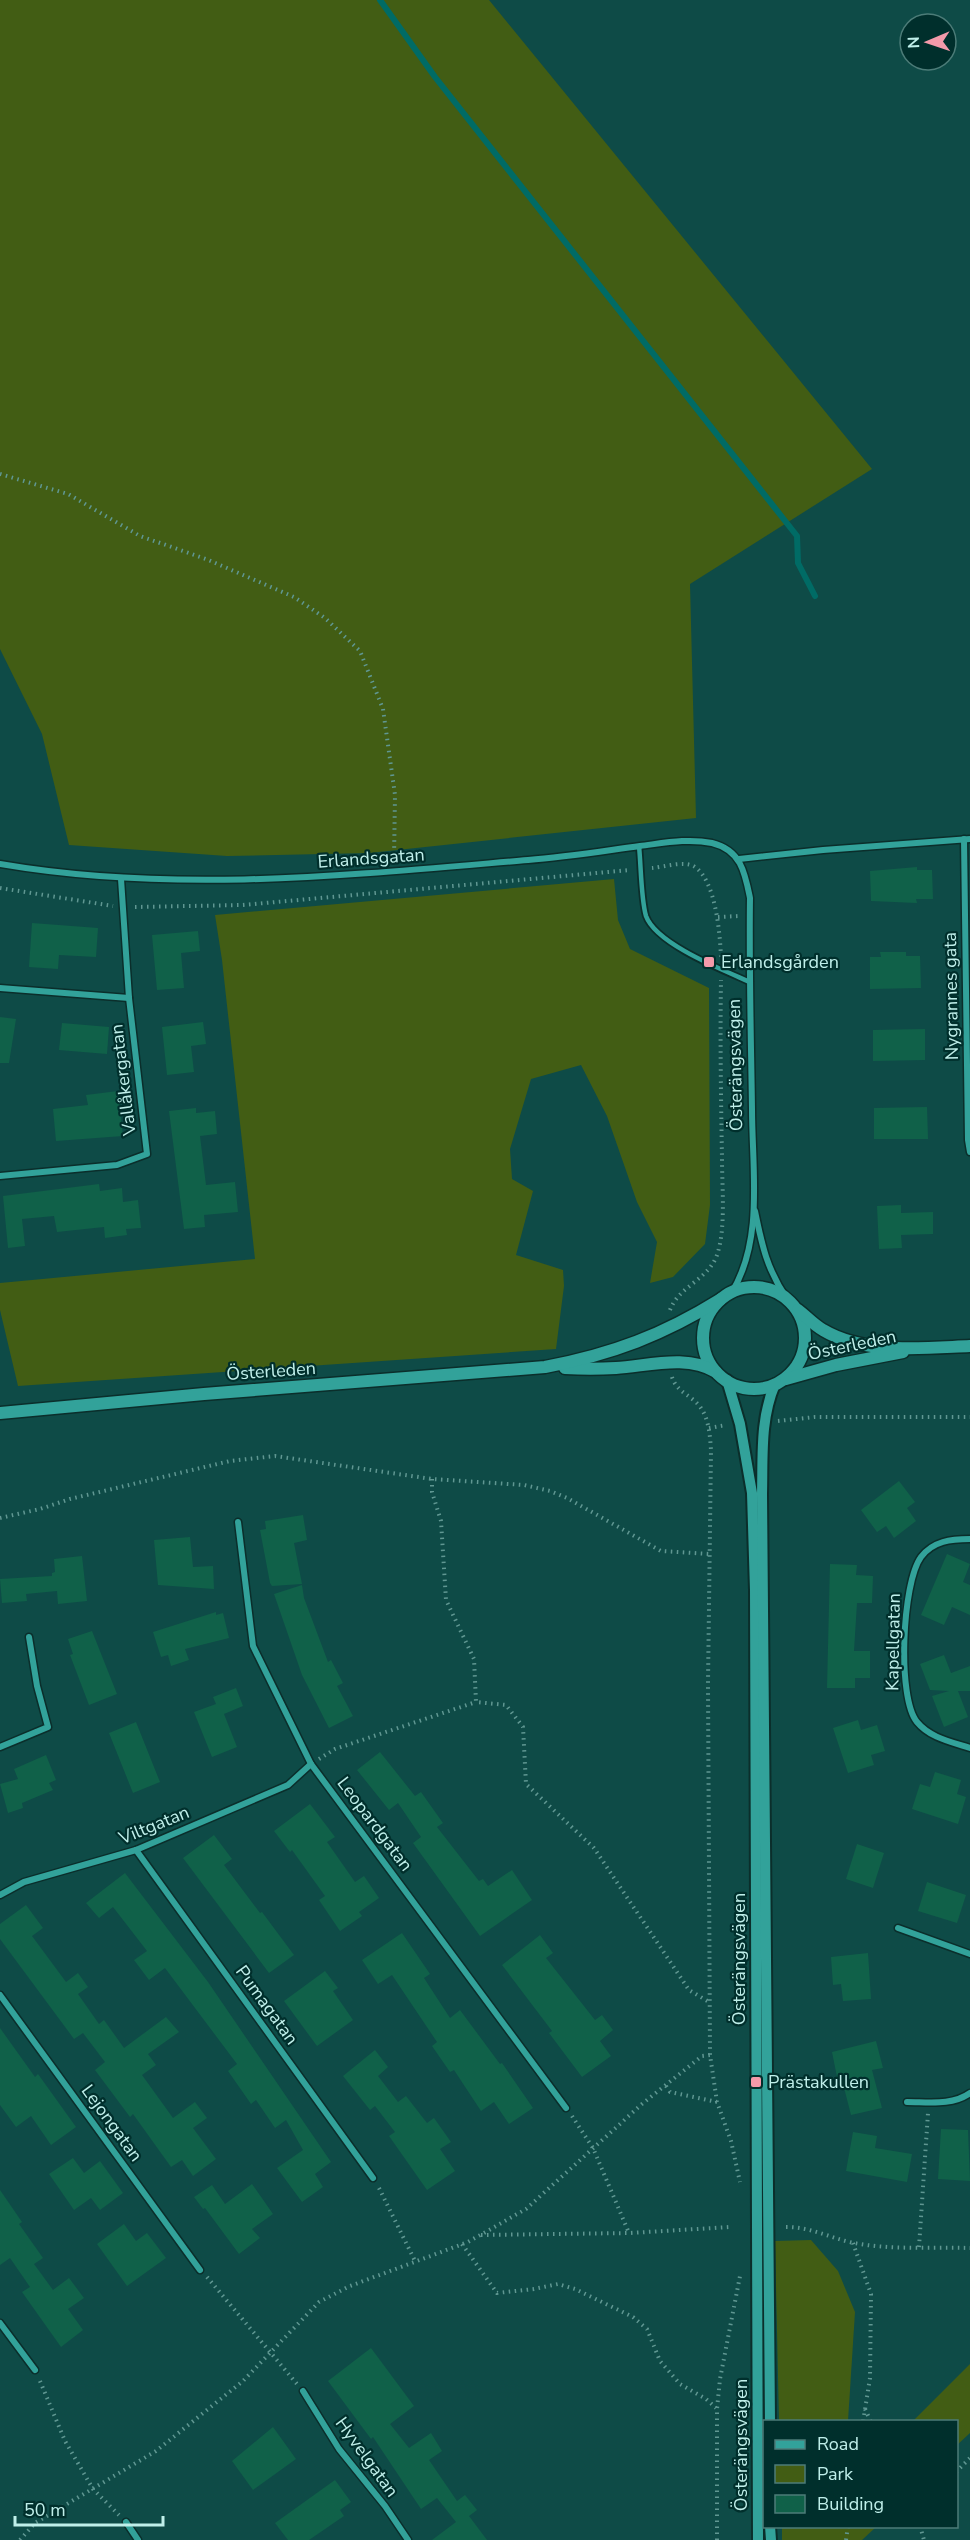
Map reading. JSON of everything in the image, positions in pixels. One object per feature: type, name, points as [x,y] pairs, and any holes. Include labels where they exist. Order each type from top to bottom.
[{"type":"main road","name":"Österleden","points":[[545,1367],[593,1357],[635,1344],[669,1329],[727,1296],[756,1287],[773,1290],[821,1329],[845,1340],[884,1346],[931,1348],[970,1346]]},
{"type":"main road","points":[[723,1377],[708,1358],[704,1340],[706,1322],[727,1296]]},
{"type":"main road","name":"Österleden","points":[[778,1382],[798,1364],[805,1341],[803,1323],[790,1302]]},
{"type":"main road","name":"Österleden","points":[[0,1413],[545,1367],[614,1368],[671,1363],[708,1367],[740,1386],[754,1388],[836,1365],[931,1348]]},
{"type":"street","points":[[739,859],[967,839]]},
{"type":"street","name":"Nygrannes gata","points":[[967,839],[968,1140],[970,1152]]},
{"type":"street","name":"Erlandsgatan","points":[[0,864],[122,879],[209,881],[331,876],[541,859],[682,840],[712,843],[729,850],[739,859]]},
{"type":"street","name":"Österängsvägen","points":[[727,1296],[742,1274],[748,1256],[753,1201],[750,898],[739,859]]},
{"type":"street","name":"Vallåkergatan","points":[[0,1176],[117,1165],[147,1154],[129,999],[122,879]]},
{"type":"street","name":"Vallåkergatan","points":[[0,987],[129,999]]},
{"type":"street","name":"Österängsvägen","points":[[753,1201],[766,1262],[790,1302]]},
{"type":"street","name":"Österängsvägen","points":[[723,1377],[740,1424],[752,1494],[755,1590],[758,2540]]},
{"type":"street","name":"Österängsvägen","points":[[770,2420],[762,1494],[764,1422],[768,1401],[778,1382]]},
{"type":"street","name":"Leopardgatan","points":[[238,1522],[253,1646],[311,1764],[566,2108]]},
{"type":"street","name":"Kapellgatan","points":[[970,1539],[939,1542],[924,1554],[913,1570],[907,1605],[904,1670],[907,1703],[917,1722],[934,1736],[970,1748]]},
{"type":"street","points":[[0,1747],[48,1727],[37,1686],[29,1637]]},
{"type":"street","name":"Viltgatan","points":[[0,1895],[24,1882],[136,1850],[288,1785],[311,1764]]},
{"type":"street","name":"Pumagatan","points":[[136,1850],[373,2178]]},
{"type":"street","points":[[898,1928],[970,1953]]},
{"type":"street","name":"Lejongatan","points":[[0,1995],[200,2270]]},
{"type":"street","points":[[907,2102],[952,2101],[970,2093]]},
{"type":"street","points":[[0,2323],[35,2370]]},
{"type":"street","name":"Hyvelgatan","points":[[303,2391],[339,2449],[385,2506],[408,2540]]},
{"type":"street","points":[[126,2522],[138,2540]]},
{"type":"lane","points":[[639,846],[646,916],[658,933],[683,949],[751,982]]},
{"type":"path","points":[[0,474],[68,494],[140,537],[206,559],[294,597],[325,618],[360,651],[383,709],[395,795],[393,850],[395,871]]},
{"type":"path","points":[[0,888],[123,907],[243,905],[685,864],[695,867],[707,887],[718,917],[721,968],[720,1241],[717,1255],[710,1269],[673,1301],[669,1329]]},
{"type":"path","points":[[718,917],[750,915]]},
{"type":"path","points":[[671,1363],[675,1386],[701,1409],[709,1428],[713,1473],[709,1554],[710,2055],[717,2102],[731,2141],[741,2188]]},
{"type":"path","points":[[764,1422],[827,1416],[970,1417]]},
{"type":"path","points":[[709,1428],[740,1424]]},
{"type":"path","points":[[0,1518],[70,1499],[249,1458],[287,1457],[432,1479],[524,1485],[567,1498],[661,1551],[709,1554]]},
{"type":"path","points":[[432,1479],[432,1492],[441,1521],[446,1600],[474,1659],[476,1702]]},
{"type":"path","points":[[311,1764],[334,1749],[476,1702],[506,1705],[524,1727],[526,1784],[594,1848],[690,1990],[709,2003]]},
{"type":"path","points":[[20,2540],[35,2523],[156,2451],[243,2381],[319,2302],[350,2286],[462,2244],[526,2209],[666,2086],[702,2056],[710,2055]]},
{"type":"path","points":[[666,2086],[670,2092],[717,2102]]},
{"type":"path","points":[[919,2247],[929,2102]]},
{"type":"path","points":[[566,2108],[593,2148],[630,2233]]},
{"type":"path","points":[[373,2178],[416,2263]]},
{"type":"path","points":[[480,2235],[630,2233],[730,2227]]},
{"type":"path","points":[[786,2227],[803,2227],[853,2242],[880,2246],[970,2248]]},
{"type":"path","points":[[853,2242],[871,2294],[870,2378],[863,2420]]},
{"type":"path","points":[[462,2244],[497,2293],[558,2284],[575,2289],[633,2317],[648,2329],[660,2361],[680,2384],[706,2399],[717,2409]]},
{"type":"path","points":[[717,2540],[717,2409],[720,2379],[739,2293],[741,2269]]},
{"type":"path","points":[[200,2270],[303,2391]]},
{"type":"path","points":[[35,2370],[65,2441],[93,2489],[126,2522]]},
{"type":"path","points":[[865,2409],[870,2420]]},
{"type":"path","points":[[958,2471],[970,2458]]},
{"type":"green space","points":[[0,0],[489,0],[872,469],[690,584],[696,818],[369,853],[227,856],[69,845],[42,734],[0,649]]},
{"type":"green space","points":[[614,879],[618,920],[630,949],[709,988],[710,1205],[705,1244],[673,1277],[650,1283],[657,1242],[637,1202],[607,1116],[581,1065],[531,1079],[510,1149],[512,1179],[533,1191],[516,1255],[563,1270],[564,1286],[556,1349],[18,1386],[0,1310],[0,1283],[255,1259],[215,915]]},
{"type":"green space","points":[[811,2240],[838,2271],[855,2312],[848,2420],[779,2420],[775,2241]]},
{"type":"green space","points":[[970,2364],[970,2433],[958,2444],[958,2420],[914,2420]]},
{"type":"green space","points":[[782,2528],[875,2528],[862,2540],[782,2540]]},
{"type":"building","points":[[917,867],[917,870],[932,870],[933,899],[916,899],[917,903],[871,901],[870,871]]},
{"type":"building","points":[[32,923],[98,928],[96,957],[59,955],[58,969],[29,967]]},
{"type":"building","points":[[198,931],[200,951],[181,953],[184,988],[157,990],[152,935]]},
{"type":"building","points":[[880,952],[906,952],[906,956],[920,956],[921,988],[870,989],[870,957],[881,957]]},
{"type":"building","points":[[0,1017],[16,1019],[9,1063],[0,1063]]},
{"type":"building","points":[[203,1022],[206,1044],[191,1046],[194,1072],[167,1075],[162,1027]]},
{"type":"building","points":[[62,1023],[109,1027],[107,1054],[59,1050]]},
{"type":"building","points":[[925,1029],[925,1060],[873,1061],[873,1030]]},
{"type":"building","points":[[118,1091],[123,1136],[56,1141],[53,1109],[88,1105],[86,1095]]},
{"type":"building","points":[[927,1107],[928,1139],[874,1139],[874,1108]]},
{"type":"building","points":[[196,1108],[196,1113],[215,1111],[217,1134],[200,1136],[206,1185],[235,1182],[238,1212],[204,1215],[205,1227],[184,1229],[169,1111]]},
{"type":"building","points":[[99,1184],[100,1191],[122,1188],[123,1202],[138,1200],[141,1228],[126,1229],[127,1235],[105,1238],[104,1227],[57,1232],[54,1216],[22,1219],[25,1246],[8,1248],[3,1196]]},
{"type":"building","points":[[901,1205],[901,1213],[933,1212],[933,1234],[901,1235],[902,1248],[879,1249],[877,1206]]},
{"type":"building","points":[[899,1481],[915,1502],[907,1508],[916,1521],[894,1538],[886,1526],[877,1532],[861,1510]]},
{"type":"building","points":[[303,1515],[307,1540],[294,1543],[302,1584],[272,1586],[260,1530],[266,1529],[265,1521]]},
{"type":"building","points":[[190,1537],[193,1567],[213,1566],[214,1589],[158,1585],[154,1540]]},
{"type":"building","points":[[947,1554],[970,1564],[963,1582],[970,1585],[970,1615],[952,1607],[944,1625],[921,1615]]},
{"type":"building","points":[[82,1556],[87,1601],[58,1604],[57,1591],[26,1594],[27,1601],[2,1603],[0,1579],[52,1576],[55,1572],[54,1559]]},
{"type":"building","points":[[830,1564],[857,1565],[856,1575],[873,1576],[872,1603],[857,1603],[854,1651],[870,1651],[870,1678],[855,1678],[855,1688],[827,1688]]},
{"type":"building","points":[[302,1585],[304,1598],[328,1662],[331,1660],[343,1683],[337,1686],[353,1716],[329,1728],[302,1675],[274,1594]]},
{"type":"building","points":[[216,1612],[216,1615],[223,1613],[229,1638],[185,1649],[189,1660],[171,1666],[168,1655],[161,1657],[153,1632]]},
{"type":"building","points":[[92,1631],[117,1694],[89,1705],[70,1655],[73,1654],[68,1639]]},
{"type":"building","points":[[944,1655],[951,1673],[970,1666],[970,1691],[958,1691],[968,1717],[944,1727],[932,1696],[949,1691],[930,1690],[920,1664]]},
{"type":"building","points":[[236,1688],[243,1706],[224,1714],[237,1747],[212,1757],[194,1712],[216,1704],[213,1697]]},
{"type":"building","points":[[858,1720],[861,1730],[877,1725],[885,1751],[871,1755],[874,1765],[848,1773],[833,1728]]},
{"type":"building","points":[[136,1722],[160,1782],[133,1793],[109,1733]]},
{"type":"building","points":[[380,1752],[415,1796],[421,1792],[443,1823],[437,1827],[479,1881],[483,1879],[488,1886],[512,1870],[532,1900],[480,1936],[413,1843],[421,1837],[398,1803],[389,1810],[357,1770]]},
{"type":"building","points":[[46,1755],[56,1780],[49,1783],[53,1790],[22,1803],[23,1808],[8,1813],[0,1784],[18,1779],[14,1769]]},
{"type":"building","points":[[935,1772],[961,1780],[957,1794],[966,1797],[958,1824],[912,1809],[920,1784],[930,1787]]},
{"type":"building","points":[[310,1804],[335,1837],[327,1842],[355,1882],[364,1876],[379,1898],[359,1912],[362,1916],[340,1931],[319,1900],[325,1896],[292,1850],[290,1852],[274,1831]]},
{"type":"building","points":[[214,1835],[232,1859],[224,1865],[294,1955],[269,1973],[183,1858]]},
{"type":"building","points":[[857,1844],[884,1853],[873,1888],[846,1879]]},
{"type":"building","points":[[125,1873],[208,1982],[331,2162],[315,2174],[323,2187],[302,2202],[277,2168],[303,2150],[286,2120],[275,2128],[256,2100],[251,2104],[228,2071],[237,2064],[165,1968],[149,1980],[134,1960],[147,1951],[113,1907],[99,1918],[86,1903]]},
{"type":"building","points":[[927,1882],[966,1895],[957,1923],[918,1911]]},
{"type":"building","points":[[26,1905],[43,1928],[32,1936],[66,1982],[78,1973],[88,1987],[78,1994],[99,2024],[104,2020],[124,2048],[166,2017],[179,2032],[148,2054],[156,2065],[142,2075],[173,2118],[195,2102],[207,2118],[193,2128],[216,2159],[193,2176],[182,2160],[171,2167],[133,2114],[130,2117],[95,2070],[105,2062],[83,2033],[74,2039],[0,1939],[0,1924]]},
{"type":"building","points":[[402,1933],[430,1974],[424,1978],[450,2018],[460,2010],[500,2064],[502,2063],[533,2108],[509,2124],[494,2102],[481,2111],[454,2070],[450,2072],[432,2046],[437,2042],[392,1975],[378,1984],[362,1960]]},
{"type":"building","points":[[540,1935],[553,1953],[546,1958],[595,2020],[602,2015],[613,2030],[600,2041],[611,2056],[582,2077],[549,2033],[552,2031],[502,1965]]},
{"type":"building","points":[[868,1953],[871,1999],[843,2001],[841,1984],[833,1985],[831,1957]]},
{"type":"building","points":[[325,1971],[338,1988],[333,1991],[353,2020],[317,2046],[284,2001]]},
{"type":"building","points":[[0,2028],[35,2077],[38,2074],[76,2127],[51,2145],[31,2116],[16,2127],[0,2105]]},
{"type":"building","points":[[876,2041],[883,2068],[872,2070],[882,2108],[851,2115],[841,2076],[837,2077],[832,2052]]},
{"type":"building","points":[[375,2050],[388,2067],[378,2076],[398,2102],[406,2096],[427,2123],[434,2118],[451,2142],[440,2149],[455,2171],[427,2190],[389,2136],[395,2132],[375,2106],[370,2110],[343,2076]]},
{"type":"building","points":[[941,2129],[968,2130],[970,2181],[938,2179]]},
{"type":"building","points":[[853,2132],[877,2136],[875,2148],[912,2154],[907,2182],[846,2171]]},
{"type":"building","points":[[73,2158],[84,2173],[100,2161],[123,2193],[100,2210],[91,2198],[74,2210],[49,2174]]},
{"type":"building","points":[[252,2184],[273,2214],[252,2229],[260,2238],[239,2254],[205,2208],[203,2209],[194,2197],[212,2185],[225,2204]]},
{"type":"building","points":[[0,2190],[22,2222],[19,2224],[43,2258],[34,2264],[53,2290],[69,2278],[84,2298],[68,2309],[83,2330],[61,2347],[22,2292],[30,2287],[10,2258],[0,2265]]},
{"type":"building","points":[[124,2224],[136,2241],[147,2233],[166,2258],[127,2286],[97,2244]]},
{"type":"building","points":[[371,2348],[414,2406],[390,2424],[409,2448],[431,2433],[442,2451],[429,2460],[457,2501],[465,2495],[477,2510],[469,2516],[487,2540],[432,2540],[456,2522],[437,2498],[421,2509],[373,2437],[371,2439],[328,2381]]},
{"type":"building","points":[[273,2427],[296,2459],[253,2490],[232,2461]]},
{"type":"building","points":[[335,2480],[351,2502],[340,2510],[344,2516],[309,2540],[288,2540],[275,2523]]},
{"type":"waterway","points":[[380,0],[435,77],[797,536],[798,563],[815,596]]},
{"type":"place","name":"Erlandsgården","points":[[709,962]]},
{"type":"place","name":"Prästakullen","points":[[756,2082]]}]
